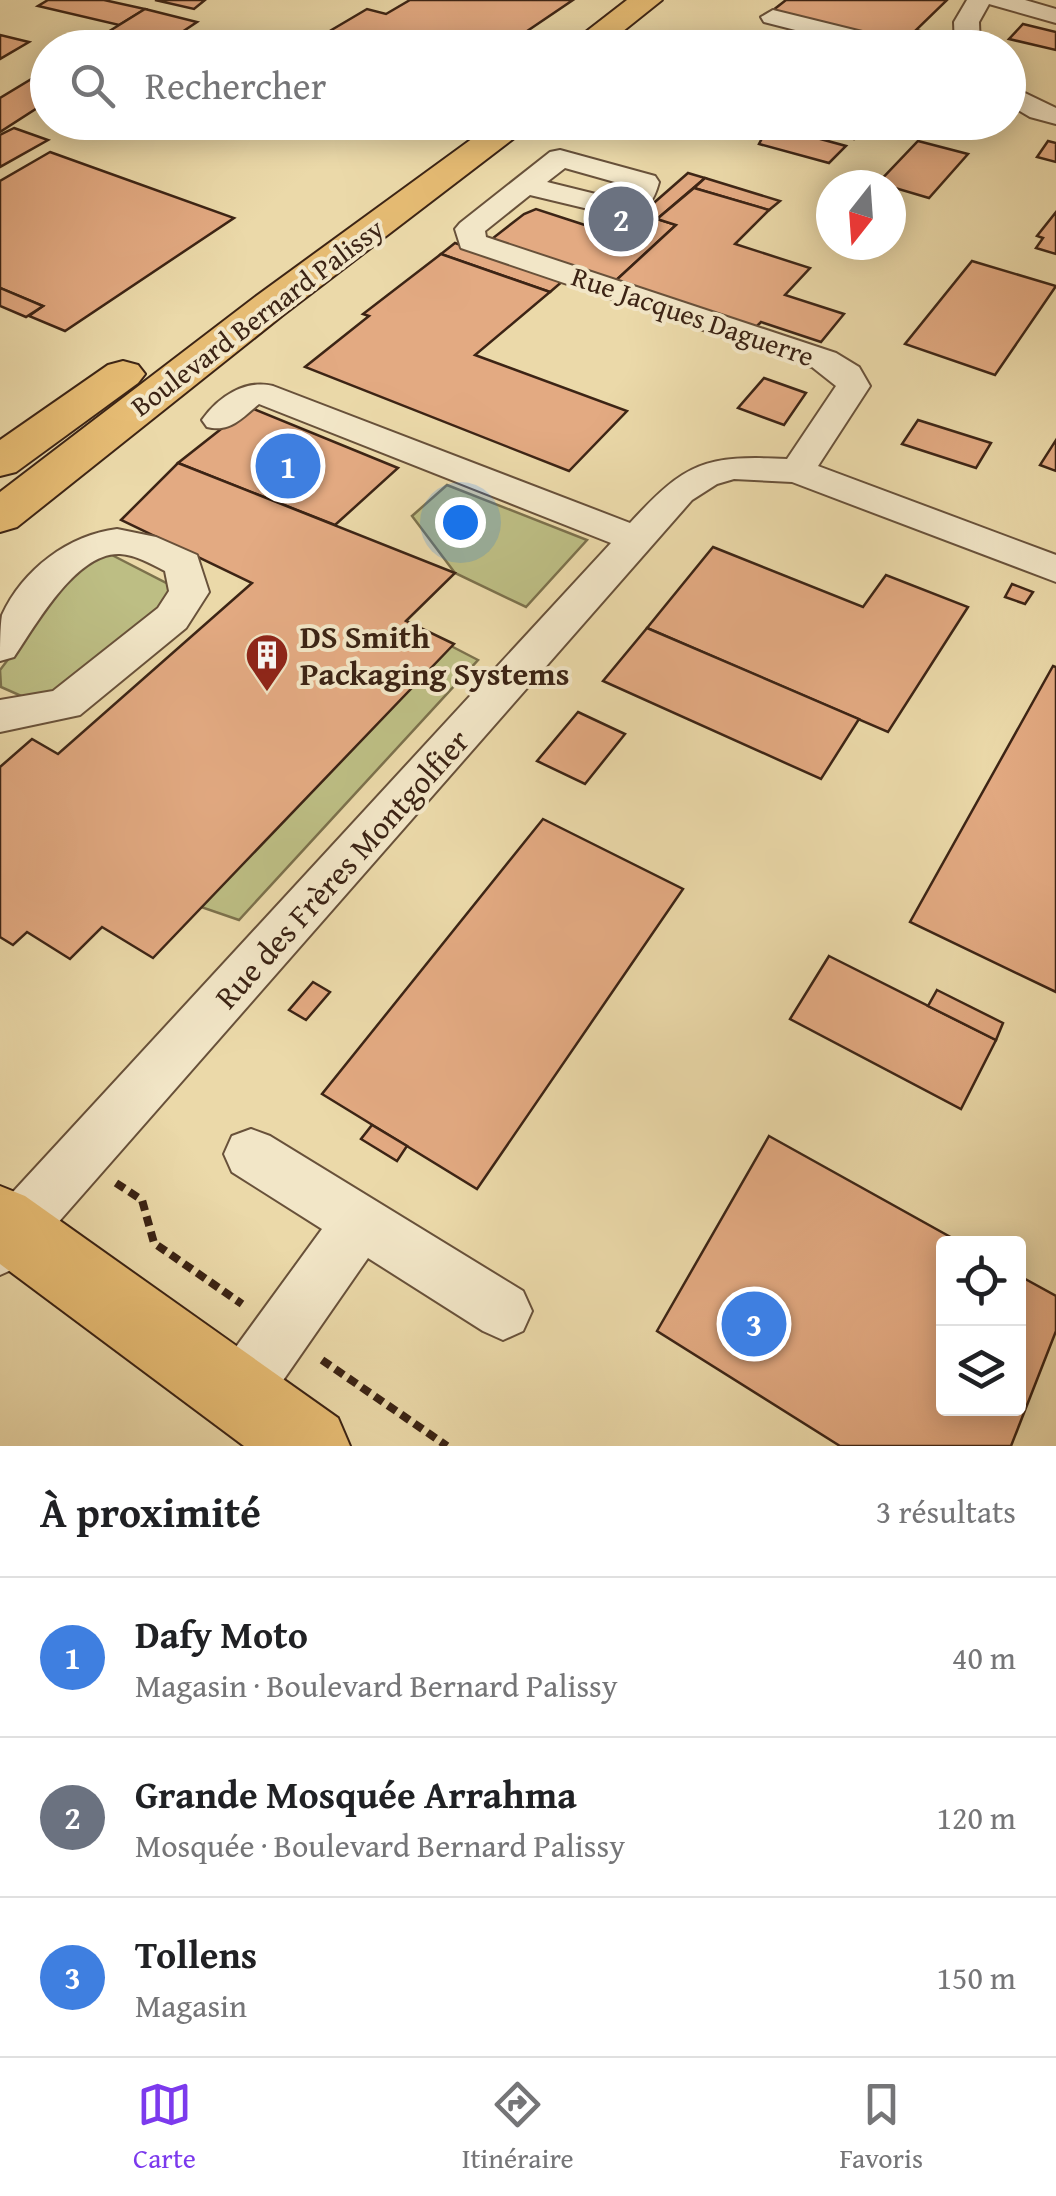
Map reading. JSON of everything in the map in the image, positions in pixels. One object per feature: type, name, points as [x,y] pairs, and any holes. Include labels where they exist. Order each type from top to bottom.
[{"type":"main road","points":[[614,30],[660,5]]},
{"type":"main road","points":[[637,30],[660,5]]},
{"type":"main road","name":"Boulevard Bernard Palissy","points":[[6,501],[454,140]]},
{"type":"main road","name":"Boulevard Bernard Palissy","points":[[6,501],[494,140]]},
{"type":"main road","points":[[5,1234],[310,1446]]},
{"type":"street","points":[[965,30],[967,14],[980,0]]},
{"type":"street","points":[[998,0],[1056,16]]},
{"type":"street","points":[[773,17],[825,30]]},
{"type":"street","points":[[1026,104],[1056,116]]},
{"type":"street","name":"Rue Jacques Daguerre","points":[[525,185],[470,229],[472,242],[824,360],[847,374],[852,386],[797,471]]},
{"type":"street","points":[[219,420],[251,394],[261,393],[637,539]]},
{"type":"street","name":"Rue des Frères Montgolfier","points":[[5,1234],[679,492],[704,476],[733,468],[797,471]]},
{"type":"street","points":[[797,471],[1056,569]]},
{"type":"street","points":[[0,647],[54,576],[85,549],[114,541],[143,546],[182,564],[190,592],[172,618],[65,704],[0,716]]},
{"type":"street","points":[[251,1154],[503,1311]]},
{"type":"street","points":[[238,1394],[360,1222]]},
{"type":"green space","points":[[447,485],[587,540],[526,607],[455,573],[412,516]]},
{"type":"green space","points":[[106,552],[170,585],[174,595],[56,696],[28,699],[1,687],[0,670],[88,554]]},
{"type":"green space","points":[[451,646],[478,660],[239,920],[201,907]]},
{"type":"building","points":[[48,0],[104,0],[145,9],[119,25],[38,6]]},
{"type":"building","points":[[155,0],[205,0],[194,9]]},
{"type":"building","points":[[410,0],[573,0],[529,30],[331,30],[367,9],[386,14]]},
{"type":"building","points":[[786,0],[947,0],[916,30],[850,30],[772,11]]},
{"type":"building","points":[[145,9],[197,22],[185,30],[111,30]]},
{"type":"building","points":[[1023,24],[1056,32],[1056,50],[1026,43],[1026,30],[1017,30]]},
{"type":"building","points":[[0,35],[29,42],[0,59]]},
{"type":"building","points":[[30,80],[30,113],[0,132],[0,98]]},
{"type":"building","points":[[14,128],[30,134],[30,140],[48,140],[0,167],[0,135]]},
{"type":"building","points":[[761,140],[824,140],[846,146],[829,163],[759,144]]},
{"type":"building","points":[[918,141],[968,154],[929,198],[906,191],[906,170],[890,170]]},
{"type":"building","points":[[1048,141],[1056,143],[1056,162],[1037,157]]},
{"type":"building","points":[[50,152],[234,218],[65,331],[29,316],[43,306],[0,288],[0,181]]},
{"type":"building","points":[[688,173],[705,178],[657,219],[676,225],[612,284],[488,242],[536,209],[588,226],[602,214],[632,222]]},
{"type":"building","points":[[705,178],[780,201],[769,210],[694,188]]},
{"type":"building","points":[[694,188],[769,210],[735,244],[810,268],[785,295],[844,314],[821,342],[761,322],[752,331],[612,284],[676,225],[657,219]]},
{"type":"building","points":[[1056,212],[1056,254],[1036,248],[1043,238],[1037,236]]},
{"type":"building","points":[[455,243],[564,280],[550,292],[441,254]]},
{"type":"building","points":[[441,254],[550,292],[475,355],[627,411],[569,471],[305,367],[369,316],[363,314]]},
{"type":"building","points":[[972,261],[1056,286],[995,375],[905,344]]},
{"type":"building","points":[[0,288],[43,306],[26,317],[0,306]]},
{"type":"building","points":[[764,378],[806,393],[784,425],[738,408]]},
{"type":"building","points":[[249,407],[398,468],[335,525],[178,463]]},
{"type":"building","points":[[918,420],[991,443],[976,468],[902,444]]},
{"type":"building","points":[[1056,440],[1056,471],[1040,465]]},
{"type":"building","name":"DS Smith Packaging Systems","points":[[178,463],[455,573],[406,621],[454,644],[153,958],[102,927],[70,959],[27,932],[13,945],[0,937],[0,767],[32,739],[58,754],[252,583],[121,520]]},
{"type":"building","points":[[713,547],[863,607],[886,575],[968,607],[888,732],[647,628]]},
{"type":"building","points":[[1012,584],[1033,592],[1025,604],[1005,597]]},
{"type":"building","points":[[647,628],[859,719],[821,779],[603,681]]},
{"type":"building","points":[[1053,666],[1056,667],[1056,992],[910,922]]},
{"type":"building","points":[[578,712],[625,734],[585,784],[537,761]]},
{"type":"building","points":[[543,819],[683,889],[477,1189],[322,1094]]},
{"type":"building","points":[[829,956],[996,1040],[961,1109],[790,1019]]},
{"type":"building","points":[[313,982],[330,992],[306,1020],[289,1010]]},
{"type":"building","points":[[937,990],[1003,1023],[996,1040],[928,1006]]},
{"type":"building","points":[[372,1125],[407,1146],[397,1161],[361,1139]]},
{"type":"building","points":[[769,1136],[949,1236],[936,1236],[936,1416],[1023,1416],[1011,1446],[840,1446],[657,1331]]},
{"type":"building","points":[[1026,1279],[1056,1296],[1056,1331],[1026,1408]]},
{"type":"place","name":"Grande Mosquée Arrahma","points":[[621,219]]},
{"type":"place","name":"Dafy Moto","points":[[288,466]]},
{"type":"place","name":"DS Smith Packaging Systems","points":[[267,693]]},
{"type":"place","name":"Tollens","points":[[754,1324]]}]
